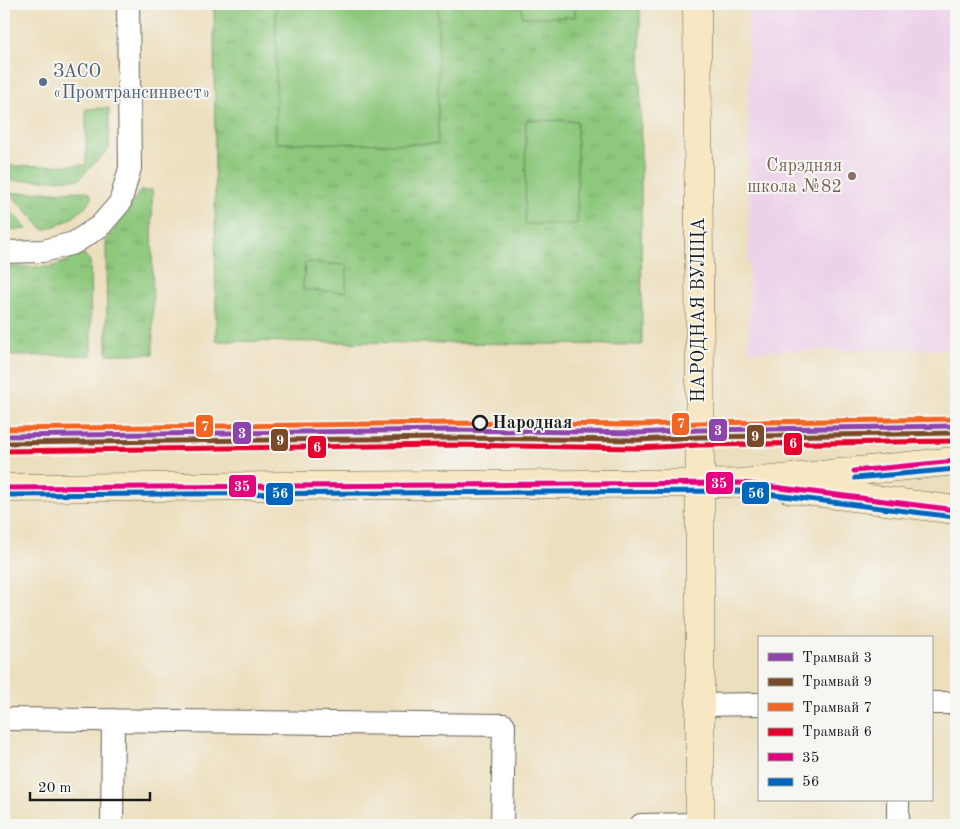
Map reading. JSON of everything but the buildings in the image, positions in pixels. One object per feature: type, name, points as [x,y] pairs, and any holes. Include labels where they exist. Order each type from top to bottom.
[{"type":"main road","name":"НАРОДНАЯ ВУЛІЦА","points":[[696,4],[700,483],[700,825]]},
{"type":"main road","points":[[4,488],[741,483],[956,461]]},
{"type":"main road","points":[[741,483],[956,510]]},
{"type":"lane","points":[[4,252],[42,251],[74,243],[100,226],[120,203],[130,168],[128,4]]},
{"type":"lane","points":[[932,703],[956,702]]},
{"type":"lane","points":[[700,706],[758,704]]},
{"type":"lane","points":[[4,719],[504,725],[502,825]]},
{"type":"lane","points":[[112,825],[113,720]]},
{"type":"lane","points":[[898,802],[898,825]]},
{"type":"lane","points":[[641,825],[700,825]]},
{"type":"shaded area","name":"Сярэдняя школа №82","points":[[748,4],[956,4],[956,349],[749,351]]},
{"type":"green space","points":[[214,4],[640,4],[642,345],[216,341]]},
{"type":"green space","points":[[276,4],[438,4],[438,144],[276,143]]},
{"type":"green space","points":[[522,4],[575,4],[575,17],[522,17]]},
{"type":"green space","points":[[109,108],[109,149],[79,179],[4,181],[4,166],[86,165],[86,109]]},
{"type":"green space","points":[[526,120],[577,121],[577,224],[525,224]]},
{"type":"green space","points":[[152,190],[153,354],[107,354],[106,242],[140,191]]},
{"type":"green space","points":[[86,191],[91,194],[91,200],[81,211],[64,222],[44,230],[10,193]]},
{"type":"green space","points":[[4,204],[27,229],[4,230]]},
{"type":"green space","points":[[82,252],[90,261],[91,355],[4,356],[4,267],[50,267],[68,261]]},
{"type":"green space","points":[[305,262],[347,265],[346,292],[303,290]]},
{"type":"tram line","name":"7","points":[[4,429],[449,423],[637,425],[956,419]]},
{"type":"tram line","name":"3","points":[[4,436],[449,430],[637,433],[700,430],[956,426]]},
{"type":"tram line","name":"9","points":[[4,443],[449,438],[637,440],[700,437],[956,433]]},
{"type":"tram line","name":"6","points":[[4,451],[449,445],[637,448],[700,445],[956,441]]},
{"type":"transit line","name":"35","points":[[854,471],[956,461]]},
{"type":"transit line","name":"56","points":[[855,478],[956,469]]},
{"type":"transit line","name":"35","points":[[4,488],[741,483],[956,510]]},
{"type":"transit line","name":"56","points":[[4,495],[741,491],[955,517]]},
{"type":"place","name":"ЗАСО «Промтрансинвест»","points":[[43,82]]},
{"type":"place","name":"Сярэдняя школа №82","points":[[852,176]]},
{"type":"place","name":"Народная","points":[[480,423]]}]
